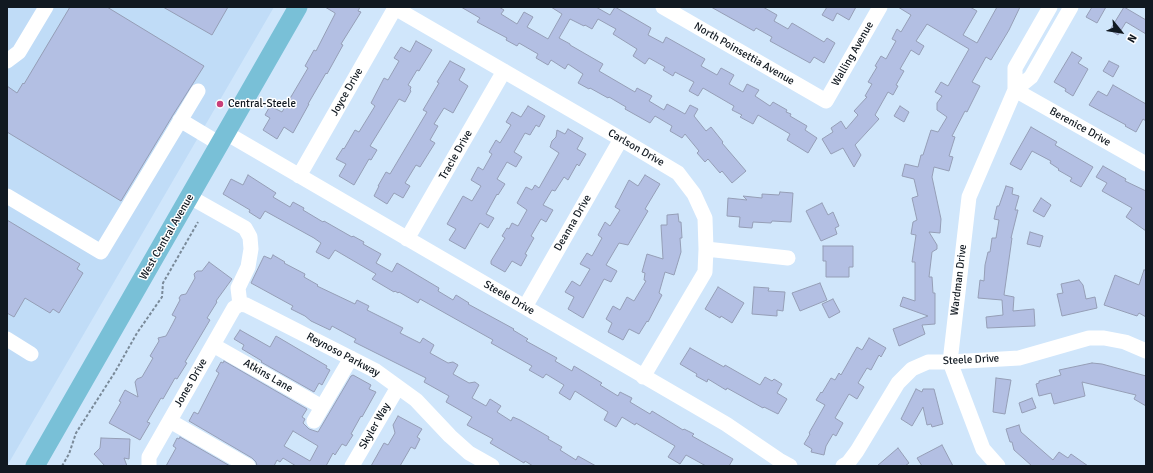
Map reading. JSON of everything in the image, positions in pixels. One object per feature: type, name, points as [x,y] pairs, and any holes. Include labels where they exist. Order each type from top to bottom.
[{"type":"main road","name":"West Central Avenue","points":[[35,466],[298,7]]},
{"type":"street","points":[[7,60],[19,52],[46,7]]},
{"type":"street","name":"North Poinsettia Avenue","points":[[663,7],[826,101]]},
{"type":"street","name":"Walling Avenue","points":[[826,101],[880,7]]},
{"type":"street","name":"Wardman Drive","points":[[998,466],[982,449],[950,362],[969,197],[1015,90],[1015,68],[1050,7]]},
{"type":"street","name":"Wardman Drive","points":[[1015,90],[1031,77],[1071,7]]},
{"type":"street","name":"Carlson Drive","points":[[395,8],[678,173],[694,194],[705,218],[705,272],[643,376]]},
{"type":"street","name":"Joyce Drive","points":[[299,176],[395,8]]},
{"type":"street","name":"Tracie Drive","points":[[407,239],[504,71]]},
{"type":"street","name":"Berenice Drive","points":[[1015,90],[1146,164]]},
{"type":"street","points":[[7,196],[101,252],[198,91]]},
{"type":"street","name":"Steele Drive","points":[[180,120],[299,176],[726,424],[790,466]]},
{"type":"street","name":"Deanna Drive","points":[[525,307],[621,139]]},
{"type":"street","points":[[190,197],[245,228],[250,237],[251,249],[248,267],[238,288],[240,304]]},
{"type":"street","points":[[706,249],[788,258]]},
{"type":"street","name":"Jones Drive","points":[[149,466],[149,457],[234,308],[240,304]]},
{"type":"street","name":"Reynoso Parkway","points":[[240,304],[260,312],[376,371],[416,400],[459,445],[488,465]]},
{"type":"street","name":"Steele Drive","points":[[843,466],[848,463],[857,450],[898,383],[912,369],[928,362],[1019,358],[1090,338],[1104,338],[1125,342],[1146,351]]},
{"type":"street","points":[[7,339],[31,354]]},
{"type":"street","name":"Atkins Lane","points":[[213,345],[322,407]]},
{"type":"street","points":[[314,422],[351,358]]},
{"type":"street","name":"Skyler Way","points":[[352,466],[398,387]]},
{"type":"street","points":[[170,421],[248,466]]},
{"type":"path","points":[[62,466],[69,454],[76,433],[162,297],[163,283],[198,222]]},
{"type":"shaded area","points":[[7,7],[274,7],[7,466]]},
{"type":"building","points":[[70,7],[107,7],[204,66],[121,201],[7,132],[7,86],[17,93],[23,83],[24,84]]},
{"type":"building","points":[[163,7],[228,7],[212,35]]},
{"type":"building","points":[[325,7],[360,7],[358,11],[361,12],[341,44],[343,45],[308,104],[293,133],[284,127],[277,139],[263,130],[270,118],[265,115],[270,106],[282,112],[308,68],[305,66],[314,50],[316,51],[335,14]]},
{"type":"building","points":[[461,7],[499,7],[504,10],[501,14],[517,24],[524,12],[533,17],[527,27],[548,39],[562,14],[551,7],[596,7],[610,15],[615,7],[651,28],[648,35],[663,43],[666,37],[705,59],[701,66],[717,75],[721,68],[734,75],[729,84],[743,92],[747,84],[759,90],[755,96],[770,106],[773,102],[787,110],[786,112],[791,114],[790,116],[807,126],[805,130],[817,138],[808,153],[787,140],[790,134],[758,115],[753,124],[740,117],[742,115],[732,110],[734,106],[703,88],[698,96],[689,91],[694,82],[675,72],[673,76],[663,70],[665,67],[649,58],[645,64],[633,56],[637,49],[613,34],[616,29],[598,19],[592,29],[570,19],[559,38],[603,64],[599,71],[635,92],[637,88],[652,96],[649,101],[664,110],[667,104],[685,114],[690,105],[698,109],[694,116],[706,131],[711,127],[723,142],[722,143],[746,171],[732,183],[722,171],[720,173],[708,159],[705,162],[697,153],[699,151],[685,134],[682,138],[670,131],[672,126],[655,116],[650,123],[625,109],[626,107],[609,97],[608,98],[578,83],[583,74],[568,64],[565,69],[551,60],[548,65],[536,58],[538,54],[519,43],[517,46],[506,40],[507,38],[477,22],[480,18]]},
{"type":"building","points":[[711,7],[763,7],[777,15],[774,21],[788,29],[792,23],[824,42],[827,38],[835,43],[824,63],[814,57],[810,63],[770,41],[772,37],[756,28],[754,31]]},
{"type":"building","points":[[827,7],[856,7],[849,20],[837,13],[833,21],[822,15]]},
{"type":"building","points":[[898,7],[970,7],[977,11],[963,35],[977,43],[997,7],[1020,7],[1009,30],[991,60],[986,57],[972,82],[980,86],[967,112],[965,111],[952,136],[955,137],[949,156],[953,157],[949,171],[934,167],[932,177],[941,219],[940,233],[929,232],[937,245],[937,249],[932,252],[929,277],[932,277],[933,293],[935,293],[935,324],[922,325],[925,334],[899,346],[893,329],[928,316],[900,306],[903,297],[915,301],[915,262],[912,262],[916,235],[911,234],[913,222],[917,220],[912,198],[918,196],[914,179],[902,176],[905,164],[918,167],[931,130],[938,132],[947,117],[937,110],[937,103],[942,96],[935,92],[941,82],[948,86],[969,49],[927,24],[916,41],[924,46],[919,55],[911,50],[900,69],[904,71],[896,85],[898,86],[893,95],[888,92],[875,115],[879,119],[855,145],[861,155],[854,167],[843,148],[831,154],[822,139],[833,132],[831,128],[841,121],[846,129],[858,115],[854,111],[867,97],[865,96],[872,84],[868,82],[877,67],[875,66],[881,56],[886,59],[896,41],[892,39],[897,29],[901,32],[911,15]]},
{"type":"building","points":[[1092,7],[1106,7],[1097,23],[1086,17]]},
{"type":"building","points":[[1124,7],[1146,20],[1146,34],[1126,22],[1118,35],[1110,30]]},
{"type":"building","points":[[416,41],[432,50],[408,85],[411,87],[411,91],[405,102],[399,99],[370,146],[377,150],[371,160],[369,159],[354,185],[339,176],[346,164],[336,159],[343,148],[344,149],[355,130],[359,132],[375,106],[371,103],[384,78],[388,80],[399,61],[394,58],[401,47],[410,52]]},
{"type":"building","points":[[1072,52],[1082,58],[1078,63],[1088,69],[1073,96],[1065,91],[1066,89],[1054,82]]},
{"type":"building","points":[[450,61],[465,69],[459,80],[468,86],[453,113],[444,108],[434,124],[438,126],[430,140],[435,143],[420,167],[416,165],[405,183],[410,186],[403,198],[394,193],[387,204],[374,196],[378,186],[386,172],[390,174],[427,112],[423,110],[439,83],[437,82]]},
{"type":"building","points":[[1109,61],[1119,66],[1113,77],[1103,71]]},
{"type":"building","points":[[1113,85],[1146,104],[1146,121],[1143,119],[1136,132],[1089,105],[1098,91],[1107,96]]},
{"type":"building","points":[[528,106],[545,116],[539,127],[536,125],[530,135],[525,133],[514,152],[522,157],[516,167],[507,162],[497,179],[505,184],[498,195],[497,194],[486,214],[494,218],[488,228],[480,223],[465,249],[449,240],[456,229],[447,224],[463,196],[472,201],[481,186],[471,180],[478,167],[483,170],[492,154],[489,152],[496,140],[500,143],[511,125],[506,122],[512,112],[521,117]]},
{"type":"building","points":[[900,106],[909,112],[904,122],[894,116]]},
{"type":"building","points":[[1031,127],[1057,142],[1055,145],[1093,167],[1081,187],[1070,181],[1072,178],[1058,170],[1059,169],[1050,163],[1051,161],[1032,151],[1021,170],[1010,164]]},
{"type":"building","points":[[568,129],[583,138],[577,149],[586,154],[579,166],[577,164],[568,180],[564,177],[555,191],[552,190],[543,205],[553,210],[546,222],[541,219],[531,236],[534,238],[525,254],[527,255],[521,266],[512,261],[505,272],[491,264],[491,261],[505,238],[502,236],[507,228],[509,229],[512,223],[518,226],[527,210],[517,203],[526,187],[532,190],[535,185],[539,188],[559,153],[550,147],[552,141],[556,137],[557,130],[565,134]]},
{"type":"building","points":[[1103,166],[1126,179],[1125,181],[1146,191],[1146,231],[1126,217],[1132,208],[1102,191],[1107,183],[1096,177]]},
{"type":"building","points":[[248,175],[276,193],[273,197],[290,207],[293,202],[323,222],[324,221],[364,242],[363,244],[381,254],[376,263],[392,272],[397,263],[439,288],[438,291],[453,300],[456,295],[469,303],[468,304],[514,329],[513,330],[528,339],[526,341],[557,358],[555,361],[572,371],[574,366],[602,383],[600,385],[618,396],[620,392],[632,398],[630,402],[650,414],[652,411],[683,430],[684,429],[694,434],[692,436],[733,459],[729,466],[706,466],[686,455],[680,464],[668,457],[675,446],[636,423],[635,425],[622,417],[616,427],[604,420],[608,412],[575,391],[570,400],[559,393],[564,385],[546,374],[543,378],[529,370],[532,366],[491,343],[493,340],[420,299],[418,303],[399,292],[394,292],[372,279],[376,274],[335,250],[329,259],[316,252],[321,243],[265,211],[260,219],[249,212],[250,210],[223,194],[231,179],[243,185]]},
{"type":"building","points":[[645,175],[660,184],[645,209],[648,211],[628,245],[619,243],[606,265],[617,271],[611,282],[604,279],[583,318],[568,309],[574,297],[565,292],[572,281],[580,286],[590,269],[580,264],[587,253],[592,256],[602,238],[598,235],[605,222],[610,226],[620,210],[615,207],[629,180],[638,186]]},
{"type":"building","points":[[1006,186],[1013,188],[1012,194],[1019,196],[1015,210],[1018,210],[1011,238],[1004,295],[1014,297],[1013,311],[1034,309],[1035,326],[987,328],[986,317],[1003,315],[1002,300],[978,298],[980,280],[984,281],[985,265],[988,252],[990,252],[992,238],[996,238],[999,220],[994,219],[997,206],[999,206]]},
{"type":"building","points":[[780,192],[793,193],[791,222],[753,222],[752,228],[739,227],[740,217],[727,216],[728,198],[747,200],[743,196],[762,198],[762,194],[779,195]]},
{"type":"building","points":[[1041,198],[1051,205],[1044,217],[1033,211]]},
{"type":"building","points":[[822,203],[828,215],[833,212],[839,226],[835,228],[837,234],[821,241],[806,211]]},
{"type":"building","points":[[678,214],[679,222],[681,222],[682,238],[680,238],[681,252],[674,275],[665,272],[659,293],[662,295],[648,322],[647,321],[639,334],[629,329],[623,340],[608,332],[612,323],[606,319],[613,306],[620,310],[627,297],[634,301],[646,281],[644,280],[645,273],[642,272],[647,254],[663,259],[661,225],[667,225],[667,215]]},
{"type":"building","points":[[7,220],[80,264],[77,269],[83,273],[59,313],[53,309],[50,313],[25,298],[14,317],[7,313]]},
{"type":"building","points":[[1030,232],[1043,236],[1040,247],[1027,244]]},
{"type":"building","points":[[823,246],[853,246],[853,267],[849,267],[849,277],[826,277],[826,261],[823,261]]},
{"type":"building","points":[[273,255],[285,262],[284,263],[305,274],[304,277],[318,285],[317,286],[355,304],[357,300],[369,306],[367,310],[403,328],[400,333],[420,343],[423,338],[434,345],[430,353],[448,363],[453,362],[458,365],[453,374],[469,383],[475,382],[479,385],[472,398],[486,406],[490,399],[501,406],[497,412],[511,421],[513,417],[520,420],[549,437],[548,439],[562,447],[560,450],[576,460],[578,456],[596,466],[533,466],[525,461],[524,463],[490,443],[493,439],[467,425],[472,417],[446,402],[449,396],[424,382],[426,378],[354,342],[356,339],[332,326],[330,330],[311,321],[305,316],[291,309],[293,306],[251,283],[264,256],[271,259]]},
{"type":"building","points":[[209,262],[232,279],[216,301],[217,302],[207,318],[210,320],[185,362],[187,363],[177,379],[175,378],[163,399],[161,398],[147,422],[150,423],[140,440],[109,423],[121,402],[119,401],[125,390],[138,397],[135,382],[137,379],[142,377],[153,358],[150,356],[159,341],[158,338],[166,336],[173,323],[176,317],[172,315],[180,300],[179,298],[181,295],[186,294],[195,278],[194,274],[197,271],[202,271]]},
{"type":"building","points":[[1144,270],[1146,270],[1146,317],[1139,313],[1137,316],[1104,305],[1115,275],[1139,285]]},
{"type":"building","points":[[1079,280],[1083,285],[1086,299],[1095,297],[1097,308],[1062,316],[1057,294],[1063,293],[1061,284]]},
{"type":"building","points":[[820,283],[827,300],[800,311],[792,293]]},
{"type":"building","points":[[718,287],[744,303],[732,323],[705,309]]},
{"type":"building","points":[[754,287],[769,288],[768,291],[785,292],[783,311],[777,310],[777,316],[752,314]]},
{"type":"building","points":[[833,299],[840,312],[829,318],[822,304]]},
{"type":"building","points":[[240,330],[270,347],[276,336],[327,366],[326,368],[330,370],[322,385],[319,383],[314,392],[261,362],[262,361],[242,349],[244,345],[234,339]]},
{"type":"building","points":[[869,338],[886,348],[881,357],[879,355],[871,370],[867,368],[858,383],[864,387],[857,399],[849,394],[835,418],[843,423],[836,436],[833,434],[826,446],[824,455],[811,452],[812,449],[804,444],[825,405],[816,400],[831,378],[835,380],[839,373],[841,375],[857,347],[862,350]]},
{"type":"building","points":[[690,348],[724,367],[725,365],[760,385],[765,377],[772,381],[774,379],[782,384],[777,393],[787,399],[778,414],[764,407],[763,408],[727,388],[726,390],[708,379],[707,382],[680,364]]},
{"type":"building","points":[[224,361],[307,409],[302,417],[305,419],[303,423],[309,429],[318,432],[351,376],[353,375],[371,385],[369,389],[376,392],[351,434],[353,435],[346,446],[342,444],[335,455],[333,453],[326,466],[296,466],[283,458],[280,462],[277,460],[274,466],[257,466],[256,462],[252,458],[189,421],[194,412],[198,414],[219,373],[216,371],[221,362],[223,363]],"holes":[[[293,431],[318,446],[310,461],[284,446]]]},
{"type":"building","points":[[1092,363],[1102,364],[1146,376],[1146,406],[1134,399],[1136,395],[1082,382],[1085,396],[1054,404],[1051,393],[1039,396],[1036,384],[1039,383],[1039,381],[1061,375],[1059,370]]},
{"type":"building","points":[[996,378],[1011,380],[1005,414],[993,412]]},
{"type":"building","points":[[916,389],[922,392],[923,389],[934,389],[943,424],[932,427],[931,424],[927,425],[923,407],[912,426],[901,419]]},
{"type":"building","points":[[1032,398],[1036,408],[1022,413],[1019,403]]},
{"type":"building","points":[[398,416],[422,429],[417,437],[420,439],[415,449],[411,447],[400,466],[371,466],[384,443],[388,445],[395,433],[393,425]]},
{"type":"building","points":[[1019,425],[1021,432],[1053,460],[1059,452],[1068,458],[1071,454],[1088,466],[1032,466],[1014,450],[1012,442],[1010,442],[1006,429]]},
{"type":"building","points":[[180,437],[230,466],[166,466],[176,448],[173,446],[177,438],[179,439]]},
{"type":"building","points":[[101,438],[130,439],[129,459],[124,458],[127,466],[105,466],[94,454],[100,448]]},
{"type":"building","points":[[942,445],[953,466],[922,466],[917,458]]},
{"type":"building","points":[[898,448],[909,463],[905,466],[877,466]]},
{"type":"place","name":"Central-Steele","points":[[220,104]]}]
